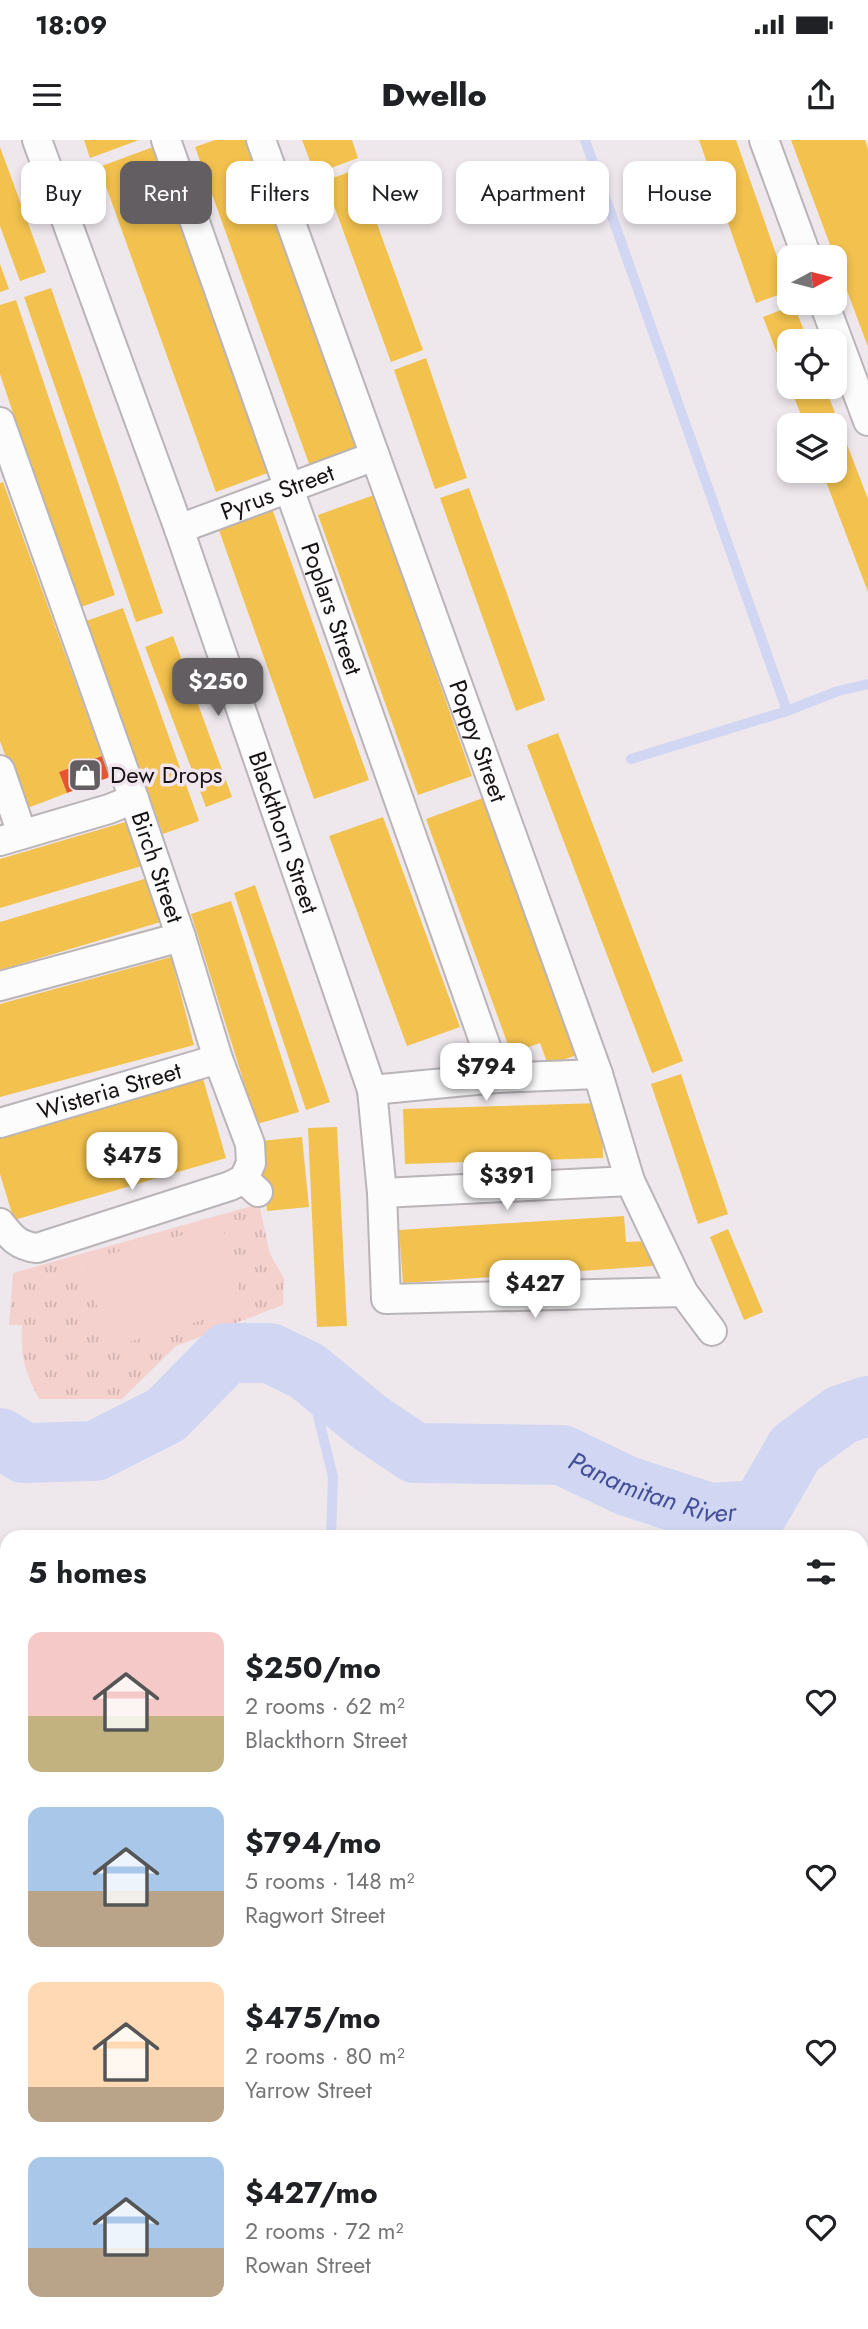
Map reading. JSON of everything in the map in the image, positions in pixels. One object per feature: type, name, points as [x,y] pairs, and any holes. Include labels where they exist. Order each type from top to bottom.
[{"type":"street","name":"Blackthorn Street","points":[[37,140],[179,529],[372,1090],[382,1193],[386,1299],[683,1292]]},
{"type":"street","name":"Poplars Street","points":[[166,140],[497,1078]]},
{"type":"street","name":"Poppy Street","points":[[261,140],[598,1074],[630,1181],[683,1292],[712,1331]]},
{"type":"street","points":[[764,140],[803,245]]},
{"type":"street","points":[[828,315],[868,421]]},
{"type":"street","name":"Birch Street","points":[[0,422],[181,937],[218,1059],[250,1144],[251,1163],[251,1185],[230,1186],[37,1248],[15,1242],[0,1223]]},
{"type":"street","name":"Pyrus Street","points":[[179,529],[375,456]]},
{"type":"street","points":[[0,770],[11,837],[109,809],[134,799]]},
{"type":"street","points":[[0,986],[181,937]]},
{"type":"street","name":"Wisteria Street","points":[[0,1123],[218,1059]]},
{"type":"street","points":[[372,1090],[497,1078],[598,1074]]},
{"type":"street","points":[[382,1193],[630,1181]]},
{"type":"green space","points":[[259,1204],[270,1254],[284,1278],[283,1305],[176,1346],[122,1399],[39,1399],[24,1364],[22,1325],[9,1325],[13,1273]]},
{"type":"green space","points":[[222,1225],[243,1308],[108,1348],[85,1260]]},
{"type":"building: Homes","points":[[84,140],[139,140],[90,158]]},
{"type":"building: Homes","points":[[215,140],[254,140],[262,161],[226,161],[226,224],[284,224],[367,452],[312,472],[212,194],[212,161],[200,161],[195,147]]},
{"type":"building: Homes","points":[[302,140],[352,140],[358,158],[334,167],[334,161],[310,161]]},
{"type":"building: Homes","points":[[699,140],[736,140],[777,257],[777,295],[756,303],[728,224],[736,224],[736,161],[706,161]]},
{"type":"building: Homes","points":[[791,140],[865,140],[868,149],[868,347],[847,291],[847,245],[830,245]]},
{"type":"building: Homes","points":[[0,147],[21,204],[21,224],[28,224],[46,272],[20,281],[0,226]]},
{"type":"building: Homes","points":[[153,147],[158,161],[120,161],[120,224],[181,224],[270,472],[216,492],[106,186],[106,164]]},
{"type":"building: Homes","points":[[348,172],[348,224],[377,224],[423,350],[391,362],[334,206],[334,178]]},
{"type":"building: Homes","points":[[0,264],[9,289],[0,292]]},
{"type":"building: Homes","points":[[51,288],[163,613],[136,622],[24,297]]},
{"type":"building: Homes","points":[[16,300],[115,595],[78,608],[0,374],[0,305]]},
{"type":"building: Homes","points":[[777,312],[777,315],[798,315],[803,329],[777,329],[777,353],[763,317]]},
{"type":"building: Homes","points":[[426,358],[467,478],[435,489],[394,370]]},
{"type":"building: Homes","points":[[795,399],[830,399],[835,413],[800,413]]},
{"type":"building: Homes","points":[[847,444],[868,499],[868,592],[827,483],[847,483]]},
{"type":"building: Homes","points":[[3,482],[102,756],[59,772],[67,793],[25,809],[0,741],[0,483]]},
{"type":"building: Homes","points":[[469,488],[545,700],[516,711],[440,498]]},
{"type":"building: Homes","points":[[374,495],[472,776],[418,795],[318,515]]},
{"type":"building: Homes","points":[[269,500],[369,780],[314,799],[215,519]]},
{"type":"building: Homes","points":[[123,608],[199,821],[163,834],[86,621]]},
{"type":"building: Homes","points":[[173,636],[232,797],[206,807],[145,647]]},
{"type":"building: Homes","points":[[558,733],[683,1061],[652,1073],[527,745]]},
{"type":"building: Homes","points":[[483,798],[577,1055],[548,1065],[540,1043],[511,1053],[426,819]]},
{"type":"building: Homes","points":[[383,817],[460,1027],[407,1046],[329,836]]},
{"type":"building: Homes","points":[[132,820],[145,865],[0,908],[0,859]]},
{"type":"building: Homes","points":[[151,877],[164,921],[0,970],[0,922]]},
{"type":"building: Homes","points":[[255,885],[330,1102],[306,1110],[234,893]]},
{"type":"building: Homes","points":[[231,901],[299,1112],[257,1124],[191,914]]},
{"type":"building: Homes","points":[[171,957],[194,1045],[0,1097],[0,1004]]},
{"type":"building: Homes","points":[[201,1072],[226,1158],[14,1220],[0,1174],[0,1131]]},
{"type":"building: Homes","points":[[681,1074],[728,1214],[698,1224],[651,1084]]},
{"type":"building: Homes","points":[[602,1103],[603,1158],[405,1164],[403,1109]]},
{"type":"building: Homes","points":[[337,1127],[347,1326],[317,1327],[308,1128]]},
{"type":"building: Homes","points":[[302,1137],[309,1207],[267,1211],[260,1141]]},
{"type":"building: Homes","points":[[624,1216],[626,1242],[652,1241],[654,1266],[403,1283],[399,1230]]},
{"type":"building: Homes","points":[[728,1229],[763,1312],[744,1320],[710,1237]]},
{"type":"building: Shops","name":"Dew Drops","points":[[102,756],[110,777],[67,793],[59,772]]},
{"type":"waterway","points":[[585,140],[787,711]]},
{"type":"waterway","points":[[631,759],[787,711],[838,691],[868,684]]},
{"type":"waterway","name":"Panamitan River","points":[[0,1438],[24,1453],[95,1451],[166,1415],[227,1353],[270,1353],[307,1371],[369,1422],[415,1453],[562,1455],[627,1486],[710,1513],[760,1510],[795,1449],[841,1415],[868,1406]]},
{"type":"waterway","points":[[307,1371],[333,1477],[331,1530]]},
{"type":"place","name":"Dew Drops","points":[[85,775]]}]
